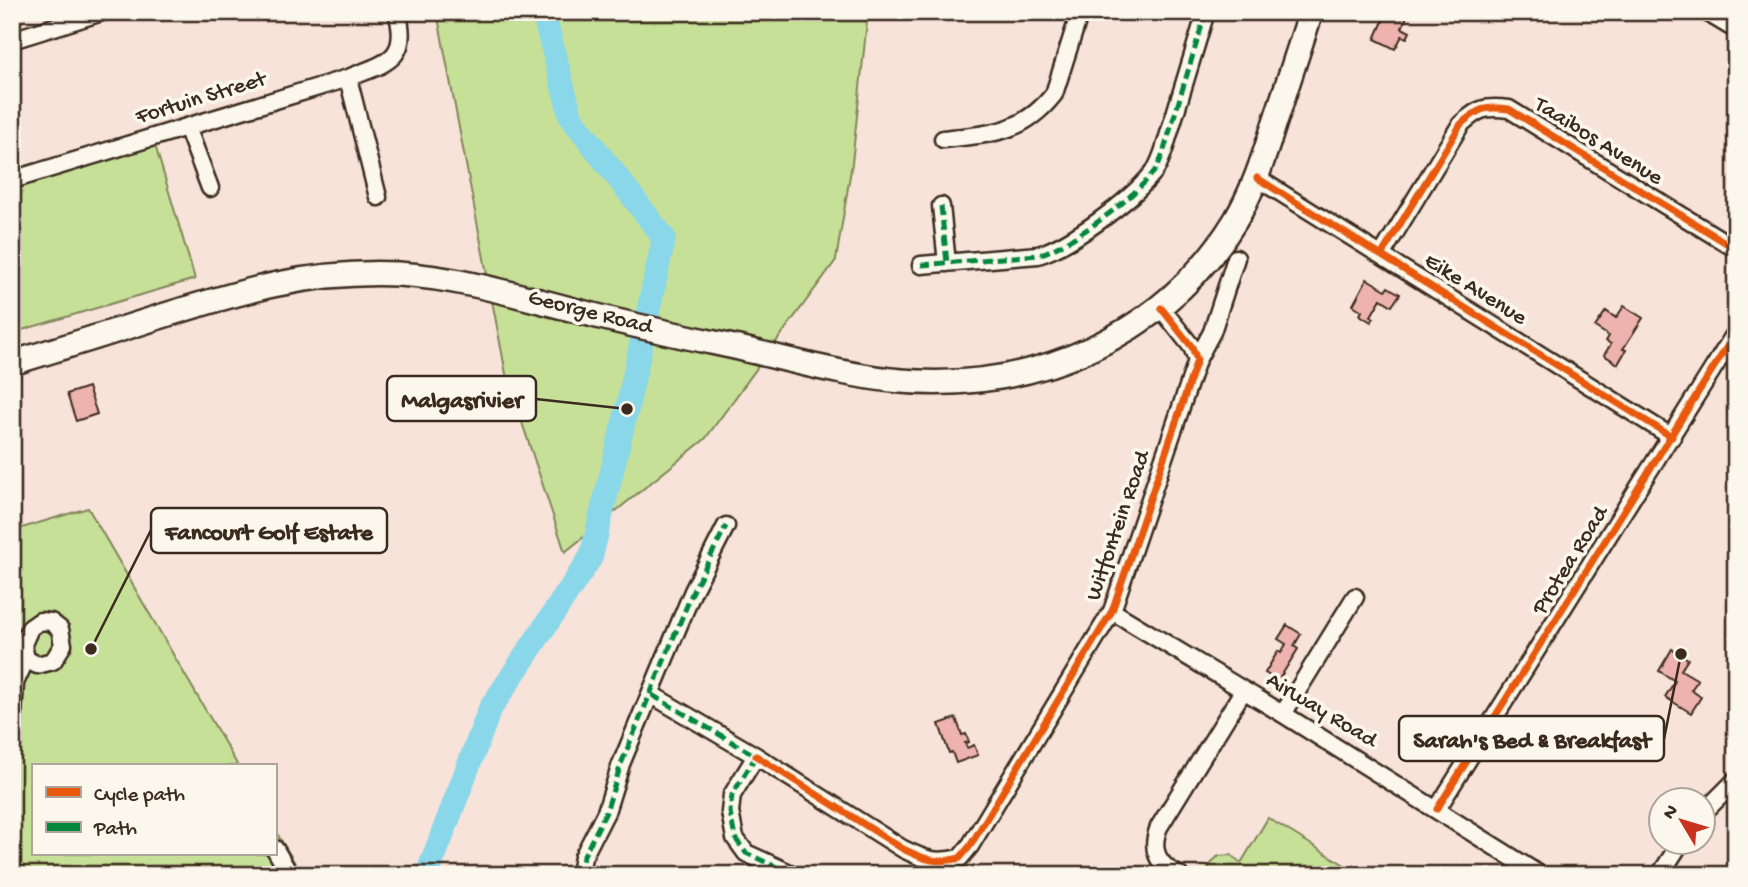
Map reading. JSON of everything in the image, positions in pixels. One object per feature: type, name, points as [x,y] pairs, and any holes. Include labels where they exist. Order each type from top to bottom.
[{"type":"main road","points":[[1161,307],[1201,267],[1235,222],[1257,178],[1311,12]]},
{"type":"main road","name":"George Road","points":[[12,363],[266,285],[328,275],[397,274],[447,279],[599,317],[841,371],[902,381],[965,381],[1016,374],[1065,361],[1107,343],[1161,307]]},
{"type":"street","points":[[12,40],[102,12]]},
{"type":"street","name":"Fortuin Street","points":[[12,180],[348,78],[382,64],[398,51],[402,40],[397,12]]},
{"type":"street","points":[[943,139],[1008,130],[1021,124],[1047,103],[1054,94],[1080,12]]},
{"type":"street","points":[[921,265],[1038,255],[1055,250],[1102,218],[1141,186],[1155,172],[1164,150],[1206,12]]},
{"type":"street","points":[[1706,12],[1736,30]]},
{"type":"street","points":[[348,78],[378,197]]},
{"type":"street","name":"Taaibos Avenue","points":[[1382,254],[1461,124],[1475,112],[1490,107],[1509,109],[1736,249]]},
{"type":"street","points":[[187,127],[210,188]]},
{"type":"street","name":"Eike Avenue","points":[[1257,178],[1672,437]]},
{"type":"street","points":[[941,206],[947,263]]},
{"type":"street","name":"Witfontein Road","points":[[756,756],[903,849],[937,862],[960,859],[1112,611],[1197,360],[1212,332],[1236,258]]},
{"type":"street","points":[[1161,307],[1192,346],[1197,360]]},
{"type":"street","name":"Protea Road","points":[[1437,809],[1736,332]]},
{"type":"street","points":[[584,875],[581,868],[583,858],[606,812],[621,764],[652,695],[693,591],[726,526]]},
{"type":"street","points":[[1283,714],[1354,597]]},
{"type":"street","name":"Airway Road","points":[[1112,611],[1283,714],[1540,875]]},
{"type":"street","points":[[13,727],[15,683],[26,659]]},
{"type":"street","points":[[1179,875],[1161,863],[1154,851],[1154,839],[1243,691]]},
{"type":"street","points":[[652,695],[756,756],[732,795],[730,811],[735,838],[746,853],[794,875]]},
{"type":"street","points":[[1716,801],[1736,780]]},
{"type":"street","points":[[276,851],[290,875]]},
{"type":"street","points":[[1660,875],[1672,856]]},
{"type":"green space","points":[[437,12],[868,12],[852,163],[836,260],[705,439],[565,552],[506,374]]},
{"type":"green space","points":[[155,145],[195,279],[12,333],[12,190]]},
{"type":"green space","points":[[88,508],[237,764],[32,764],[32,856],[276,856],[276,832],[302,875],[12,875],[12,531]]},
{"type":"green space","points":[[1268,818],[1343,864],[1336,875],[1205,875],[1218,856],[1231,855],[1241,863]]},
{"type":"building","points":[[1387,12],[1409,12],[1402,28],[1410,32],[1407,38],[1402,36],[1395,49],[1375,39]]},
{"type":"building","points":[[1367,279],[1386,290],[1388,287],[1400,294],[1392,306],[1381,299],[1371,316],[1374,318],[1371,322],[1360,315],[1362,311],[1353,305]]},
{"type":"building","points":[[1624,306],[1643,318],[1623,349],[1626,350],[1618,364],[1604,355],[1611,344],[1606,341],[1609,336],[1595,327],[1606,311],[1616,318]]},
{"type":"building","points":[[88,387],[97,414],[76,421],[67,394]]},
{"type":"building","points":[[1287,625],[1301,634],[1294,646],[1298,649],[1278,681],[1265,673],[1278,651],[1281,653],[1286,644],[1278,639]]},
{"type":"building","points":[[1672,649],[1688,659],[1681,670],[1698,680],[1691,690],[1701,697],[1691,713],[1665,697],[1675,681],[1659,671]]},
{"type":"building","points":[[956,718],[962,735],[966,734],[969,742],[965,743],[967,748],[974,745],[978,755],[956,763],[952,752],[949,753],[939,724]]},
{"type":"waterway","points":[[427,875],[490,709],[591,557],[664,238],[571,117],[543,12]]},
{"type":"marked path","points":[[921,265],[1038,255],[1083,232],[1130,197],[1154,172],[1160,160],[1206,12]]},
{"type":"marked path","points":[[941,206],[947,263]]},
{"type":"marked path","points":[[584,875],[581,868],[583,857],[606,812],[621,764],[693,591],[726,526]]},
{"type":"marked path","points":[[652,695],[756,756],[732,795],[730,812],[735,838],[746,853],[794,875]]},
{"type":"cycle path","points":[[1382,254],[1461,124],[1478,111],[1494,108],[1509,109],[1736,249]]},
{"type":"cycle path","points":[[1257,178],[1672,437]]},
{"type":"cycle path","points":[[756,756],[903,849],[931,860],[960,858],[970,846],[1112,611],[1197,360],[1192,347],[1161,308]]},
{"type":"cycle path","points":[[1437,809],[1736,332]]},
{"type":"place","name":"Malgasrivier","points":[[627,409]]},
{"type":"place","name":"Fancourt Golf Estate","points":[[91,649]]},
{"type":"place","name":"Sarah's Bed & Breakfast","points":[[1681,654]]}]
